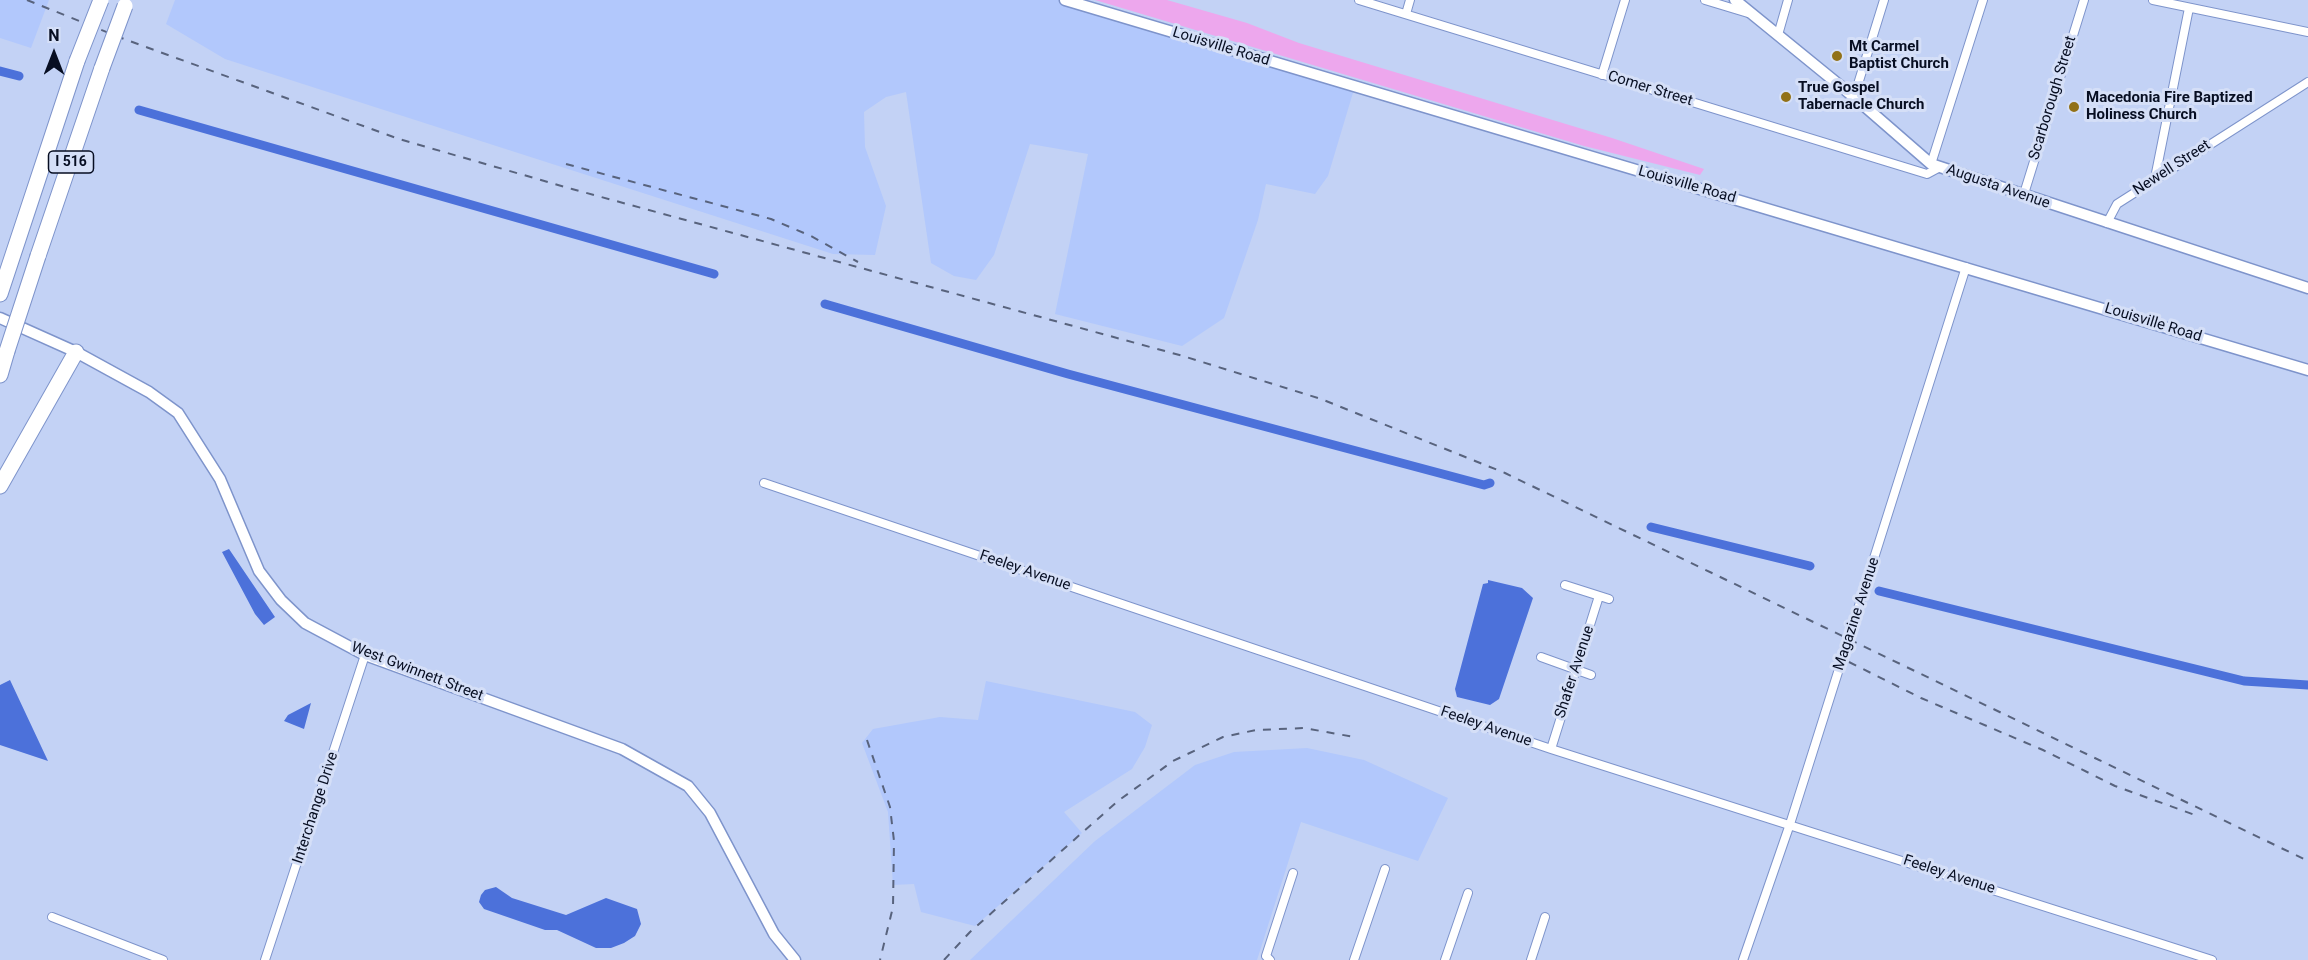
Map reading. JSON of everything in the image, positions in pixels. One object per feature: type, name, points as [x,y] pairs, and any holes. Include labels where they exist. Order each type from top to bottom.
[{"type":"highway","name":"I 516","points":[[0,294],[77,61],[101,0]]},
{"type":"highway","name":"I 516","points":[[0,375],[38,256],[126,3]]},
{"type":"highway","points":[[0,486],[76,352]]},
{"type":"main road","name":"Louisville Road","points":[[1065,0],[2308,370]]},
{"type":"main road","name":"Augusta Avenue","points":[[1735,0],[1936,166],[2023,197],[2308,288]]},
{"type":"main road","name":"West Gwinnett Street","points":[[0,318],[76,352],[149,392],[178,413],[220,479],[259,571],[281,600],[305,623],[365,655],[622,749],[688,786],[710,813],[774,934],[795,960]]},
{"type":"street","name":"Comer Street","points":[[1359,0],[1927,174],[1936,166]]},
{"type":"street","points":[[1406,14],[1410,0]]},
{"type":"street","points":[[1602,75],[1625,0]]},
{"type":"street","points":[[1705,0],[1751,14]]},
{"type":"street","points":[[1778,35],[1788,0]]},
{"type":"street","points":[[1854,97],[1884,0]]},
{"type":"street","points":[[1936,166],[1983,0]]},
{"type":"street","name":"Scarborough Street","points":[[2023,197],[2084,0]]},
{"type":"street","points":[[2153,0],[2308,32]]},
{"type":"street","points":[[2155,178],[2189,8]]},
{"type":"street","name":"Newell Street","points":[[2107,223],[2117,204],[2308,82]]},
{"type":"street","name":"Magazine Avenue","points":[[1743,960],[1790,824],[1966,267]]},
{"type":"street","name":"Feeley Avenue","points":[[764,483],[1551,749],[2211,960]]},
{"type":"street","points":[[1565,585],[1609,599]]},
{"type":"street","name":"Shafer Avenue","points":[[1551,749],[1599,596]]},
{"type":"street","name":"Interchange Drive","points":[[265,960],[365,655]]},
{"type":"street","points":[[1541,657],[1591,675]]},
{"type":"street","points":[[1354,960],[1385,869]]},
{"type":"street","points":[[1268,958],[1293,873]]},
{"type":"street","points":[[1445,960],[1468,893]]},
{"type":"street","points":[[52,917],[163,960]]},
{"type":"street","points":[[1531,960],[1545,917]]},
{"type":"shaded area","points":[[0,0],[49,0],[31,48],[0,38]]},
{"type":"shaded area","points":[[175,0],[1066,0],[1355,86],[1328,176],[1315,194],[1266,184],[1258,220],[1224,318],[1182,346],[1055,314],[1088,154],[1030,144],[994,255],[976,280],[954,276],[931,263],[906,92],[886,97],[864,112],[865,147],[886,206],[875,255],[833,254],[225,59],[166,24]]},
{"type":"shaded area","points":[[1095,0],[1167,0],[1247,23],[1299,43],[1612,138],[1704,169],[1700,175],[1584,146]]},
{"type":"shaded area","points":[[986,681],[1135,712],[1152,725],[1145,747],[1132,769],[1064,812],[1082,833],[975,926],[921,912],[914,884],[893,885],[888,812],[862,743],[873,729],[940,717],[978,720]]},
{"type":"shaded area","points":[[1307,748],[1364,760],[1448,798],[1418,861],[1301,822],[1257,960],[970,960],[1095,841],[1195,765],[1234,752]]},
{"type":"water","points":[[229,549],[275,617],[264,625],[255,614],[222,552]]},
{"type":"water","points":[[1488,580],[1522,588],[1533,598],[1499,699],[1490,705],[1457,697],[1455,689],[1483,584],[1488,583]]},
{"type":"water","points":[[10,680],[48,761],[0,745],[0,685]]},
{"type":"water","points":[[311,703],[304,729],[284,721],[288,715]]},
{"type":"water","points":[[496,887],[512,898],[566,915],[606,898],[637,909],[641,924],[635,936],[624,943],[611,948],[596,948],[557,930],[545,930],[484,909],[479,902],[481,895],[485,890]]},
{"type":"waterway","points":[[0,71],[19,76]]},
{"type":"waterway","points":[[139,110],[714,274]]},
{"type":"waterway","points":[[825,304],[1068,374],[1484,485],[1490,483]]},
{"type":"waterway","points":[[1651,527],[1810,566]]},
{"type":"waterway","points":[[1879,591],[2244,681],[2308,685]]},
{"type":"railway","points":[[27,0],[124,39],[399,139],[572,189],[1183,356],[1321,399],[1505,473],[2308,861]]},
{"type":"railway","points":[[566,164],[771,219],[811,236],[858,262]]},
{"type":"railway","points":[[1849,662],[1921,698],[2043,750],[2115,786],[2195,815]]},
{"type":"railway","points":[[944,960],[970,932],[1118,801],[1173,761],[1223,737],[1256,730],[1304,728],[1354,737]]},
{"type":"railway","points":[[867,740],[890,807],[894,841],[893,907],[880,960]]},
{"type":"place","name":"Mt Carmel Baptist Church","points":[[1837,56]]},
{"type":"place","name":"True Gospel Tabernacle Church","points":[[1786,97]]},
{"type":"place","name":"Macedonia Fire Baptized Holiness Church","points":[[2074,107]]}]
